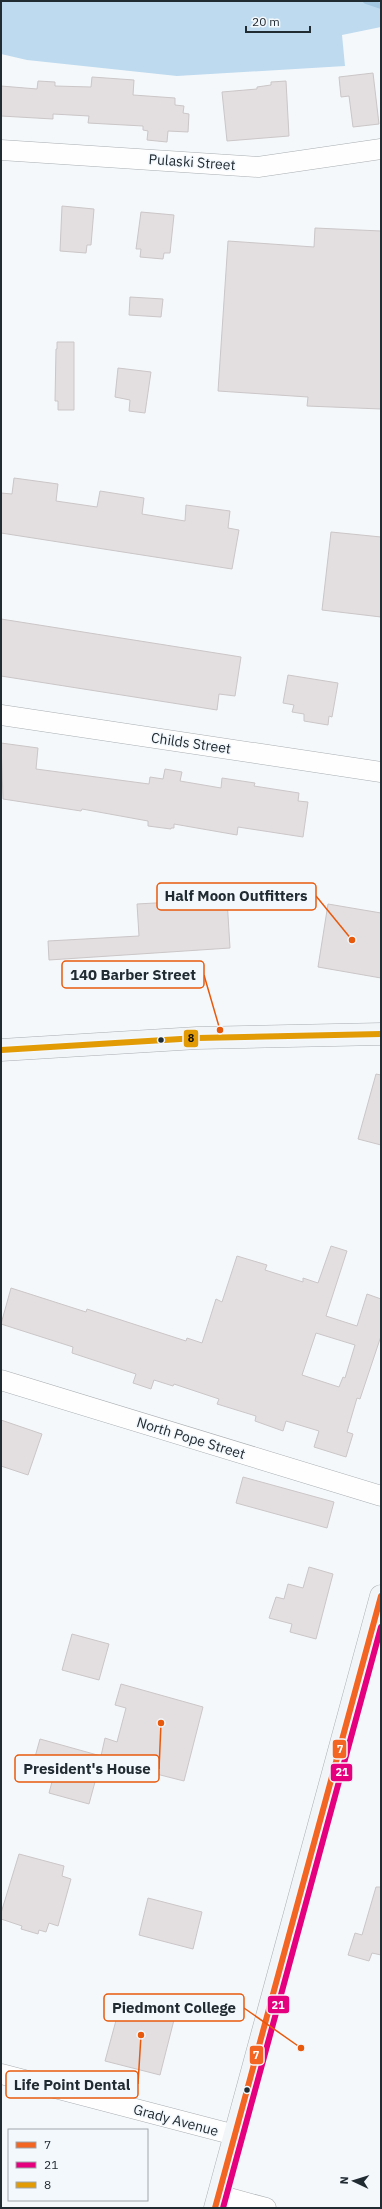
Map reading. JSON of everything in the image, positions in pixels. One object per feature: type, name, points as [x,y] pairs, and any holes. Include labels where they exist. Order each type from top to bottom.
[{"type":"main road","points":[[1,1050],[197,1038],[381,1034]]},
{"type":"main road","points":[[217,2202],[381,1596]]},
{"type":"street","name":"Pulaski Street","points":[[1,150],[258,167],[381,149]]},
{"type":"street","name":"Childs Street","points":[[1,715],[381,772]]},
{"type":"street","name":"North Pope Street","points":[[1,1380],[381,1496]]},
{"type":"street","name":"Grady Avenue","points":[[1,2074],[235,2135]]},
{"type":"street","points":[[217,2202],[266,2208]]},
{"type":"shaded area","points":[[1,1],[381,1],[381,27],[342,35],[345,66],[177,76],[27,60],[1,54]]},
{"type":"building","points":[[373,73],[379,124],[353,127],[349,96],[341,97],[339,77]]},
{"type":"building","points":[[92,77],[134,80],[133,95],[175,98],[175,105],[184,106],[183,113],[189,114],[188,132],[168,131],[167,142],[147,140],[148,131],[143,130],[143,126],[88,123],[89,116],[53,114],[53,119],[1,116],[1,86],[37,89],[38,81],[55,82],[55,86],[91,87]]},
{"type":"building","points":[[286,81],[289,136],[227,141],[222,92],[257,89],[257,87],[271,85],[271,82]]},
{"type":"building","points":[[62,206],[94,209],[91,245],[87,245],[86,253],[60,251]]},
{"type":"building","points":[[141,212],[174,215],[170,253],[164,253],[163,259],[140,257],[141,249],[136,249]]},
{"type":"building","points":[[315,228],[381,231],[381,409],[307,406],[308,397],[218,391],[228,241],[314,247]]},
{"type":"building","points":[[130,297],[163,299],[161,317],[129,315]]},
{"type":"building","points":[[57,342],[74,342],[74,410],[58,410],[58,401],[55,401]]},
{"type":"building","points":[[118,368],[151,372],[145,413],[129,411],[130,400],[115,397]]},
{"type":"building","points":[[14,478],[58,484],[56,501],[97,507],[100,491],[144,498],[142,514],[185,521],[186,505],[230,511],[228,528],[239,530],[232,569],[1,533],[1,493],[12,494]]},
{"type":"building","points":[[331,532],[381,537],[381,617],[322,610]]},
{"type":"building","points":[[1,619],[241,657],[235,696],[219,694],[217,710],[1,676]]},
{"type":"building","points":[[288,675],[338,683],[332,717],[329,716],[328,725],[304,721],[304,714],[292,712],[294,705],[283,703]]},
{"type":"building","points":[[1,743],[38,748],[36,769],[149,784],[150,777],[163,779],[165,769],[182,772],[180,781],[221,788],[222,778],[255,783],[254,786],[299,793],[298,801],[308,802],[303,837],[238,827],[237,835],[174,824],[174,828],[171,829],[148,826],[148,821],[82,809],[81,811],[3,799]]},
{"type":"building","points":[[227,899],[230,948],[49,960],[48,941],[139,936],[137,904]]},
{"type":"building","points":[[328,904],[381,913],[381,978],[318,967]]},
{"type":"building","points":[[376,1074],[381,1075],[381,1145],[358,1139]]},
{"type":"building","points":[[331,1246],[347,1251],[326,1316],[357,1326],[367,1294],[381,1299],[381,1336],[360,1399],[357,1398],[347,1432],[353,1434],[346,1457],[314,1447],[319,1431],[286,1421],[283,1431],[255,1421],[256,1416],[217,1404],[219,1399],[174,1384],[173,1386],[154,1380],[151,1389],[133,1383],[136,1374],[72,1353],[73,1347],[1,1324],[11,1288],[86,1312],[87,1309],[186,1341],[187,1338],[202,1343],[216,1299],[222,1302],[237,1256],[267,1265],[265,1270],[303,1282],[303,1278],[318,1283]],"holes":[[[316,1333],[355,1345],[345,1378],[343,1377],[339,1387],[302,1375]]]},
{"type":"building","points":[[1,1420],[42,1434],[28,1475],[1,1466]]},
{"type":"building","points":[[243,1477],[334,1502],[327,1528],[236,1503]]},
{"type":"building","points":[[309,1567],[333,1574],[316,1639],[290,1632],[292,1624],[269,1618],[276,1597],[284,1599],[288,1584],[303,1588]]},
{"type":"building","points":[[72,1634],[109,1644],[99,1680],[62,1670]]},
{"type":"building","points":[[121,1684],[203,1707],[184,1781],[101,1760],[89,1804],[49,1793],[57,1763],[35,1757],[40,1739],[101,1756],[105,1738],[117,1742],[126,1708],[115,1705]]},
{"type":"building","points":[[19,1854],[64,1866],[62,1876],[71,1879],[58,1926],[49,1923],[46,1932],[39,1930],[38,1934],[21,1929],[22,1926],[1,1919],[1,1913]]},
{"type":"building","points":[[376,1887],[381,1887],[381,1955],[372,1953],[369,1961],[348,1955],[355,1933],[362,1935]]},
{"type":"building","points":[[148,1898],[202,1912],[193,1949],[139,1935]]},
{"type":"building","points":[[121,2002],[175,2016],[160,2075],[105,2061]]},
{"type":"waterway","points":[[366,1],[381,6]]},
{"type":"transit line","name":"8","points":[[1,1050],[197,1038],[381,1034]]},
{"type":"transit line","name":"7","points":[[215,2208],[381,1596]]},
{"type":"transit line","name":"21","points":[[223,2208],[381,1627]]},
{"type":"place","name":"Half Moon Outfitters","points":[[352,940]]},
{"type":"place","name":"140 Barber Street","points":[[220,1030]]},
{"type":"place","name":"President's House","points":[[161,1723]]},
{"type":"place","name":"Life Point Dental","points":[[141,2035]]},
{"type":"place","name":"Piedmont College","points":[[301,2048]]}]
